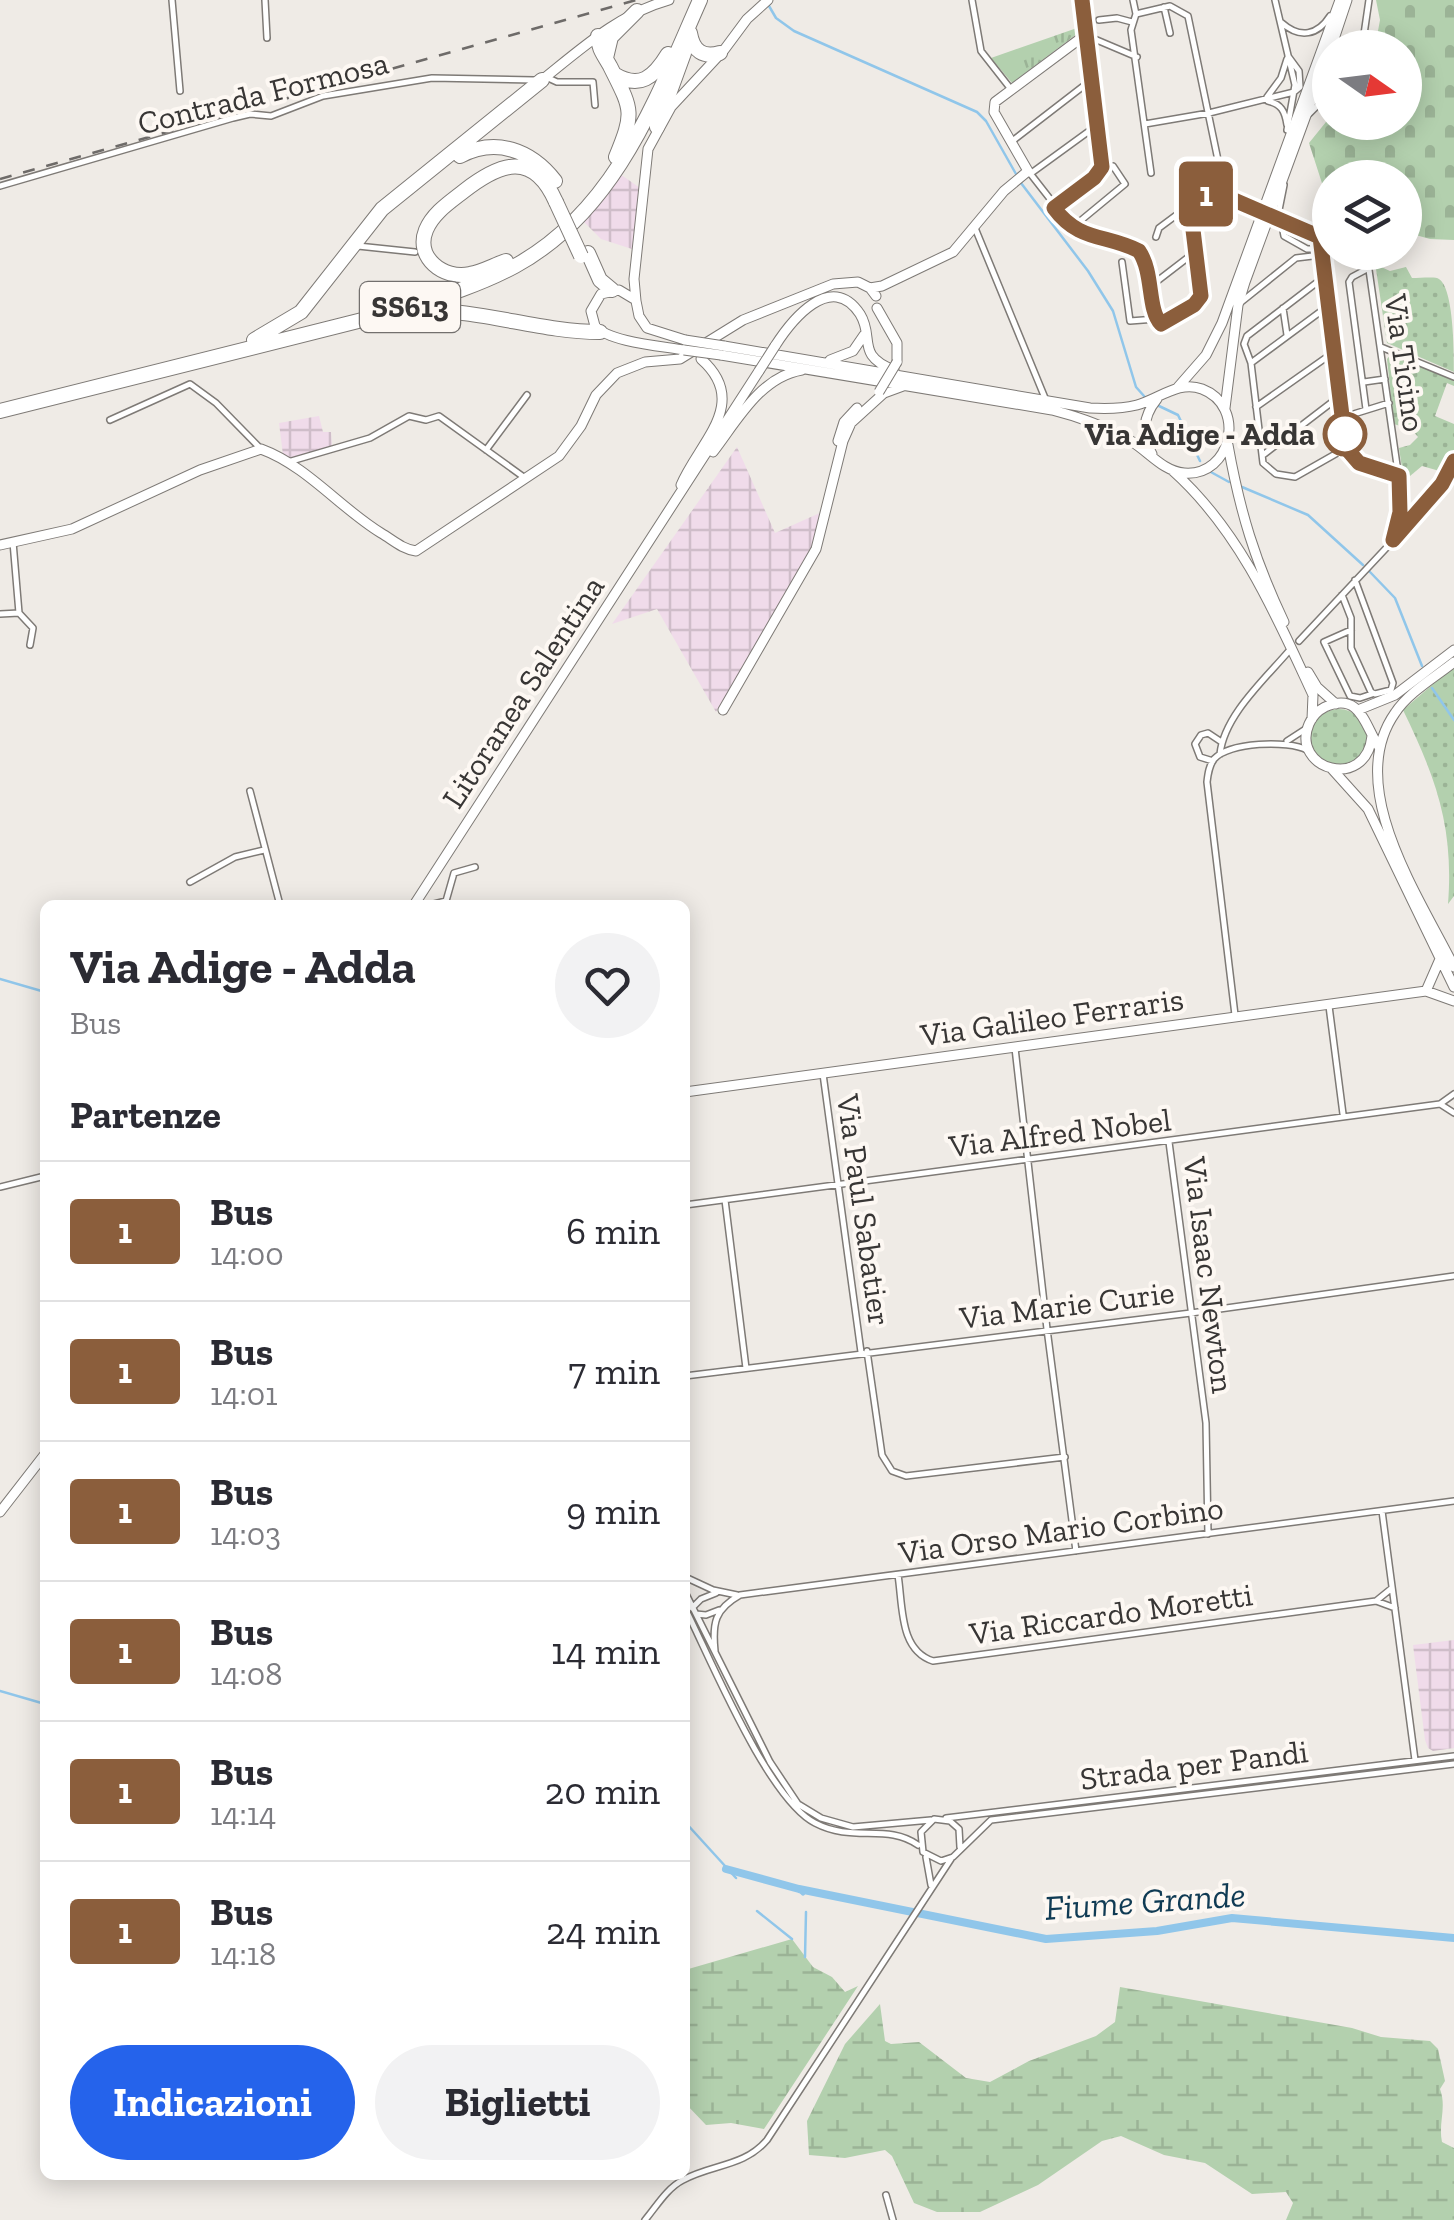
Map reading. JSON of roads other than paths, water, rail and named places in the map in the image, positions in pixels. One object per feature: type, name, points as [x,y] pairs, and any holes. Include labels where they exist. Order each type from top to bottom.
[{"type":"highway","points":[[657,127],[674,88],[696,0]]},
{"type":"highway","points":[[615,163],[630,118],[626,99],[599,47],[637,11]]},
{"type":"highway","points":[[689,23],[699,52],[708,56],[720,53]]},
{"type":"highway","name":"SS613","points":[[0,402],[447,288],[476,278],[529,249],[576,210],[615,163],[635,130],[673,46],[689,23]]},
{"type":"highway","name":"SS613","points":[[0,411],[386,314],[447,295],[515,266],[581,214],[612,176],[640,133],[689,23]]},
{"type":"highway","points":[[614,73],[632,82],[650,78],[673,46]]},
{"type":"highway","points":[[254,340],[301,312],[382,209],[544,79]]},
{"type":"highway","points":[[435,169],[474,149],[508,148],[538,162],[554,180],[560,201],[605,294]]},
{"type":"highway","points":[[506,261],[469,274],[452,275],[429,261],[423,246],[424,233],[445,206],[488,172],[500,168],[515,166],[532,171],[560,201]]},
{"type":"highway","points":[[386,314],[454,311],[572,332],[600,332]]},
{"type":"street","points":[[172,0],[180,91]]},
{"type":"street","points":[[265,0],[267,38]]},
{"type":"street","points":[[637,11],[669,0]]},
{"type":"street","points":[[673,506],[688,470],[722,410],[720,383],[713,370],[685,345],[652,331],[639,316],[634,280],[642,226],[644,167],[657,127],[768,0]]},
{"type":"street","points":[[972,0],[981,51],[1010,88]]},
{"type":"street","points":[[1054,208],[1094,178],[1102,167],[1082,0]]},
{"type":"street","points":[[1133,0],[1136,14],[1132,22],[1151,173]]},
{"type":"street","points":[[1275,0],[1294,92],[1287,130]]},
{"type":"street","points":[[1280,20],[1295,32],[1315,32],[1342,0]]},
{"type":"street","points":[[1337,30],[1342,0]]},
{"type":"street","points":[[636,301],[625,292],[605,294],[592,312],[600,332],[610,338],[722,350],[1107,409],[1158,397],[1178,387],[1206,354],[1222,323],[1342,0]]},
{"type":"street","points":[[1365,30],[1369,0]]},
{"type":"street","points":[[1164,7],[1170,33]]},
{"type":"street","points":[[1136,14],[1177,7],[1188,16],[1219,165],[1214,187],[1159,228],[1156,237]]},
{"type":"street","points":[[1099,20],[1117,18],[1132,22]]},
{"type":"street","points":[[1085,34],[1010,88],[995,102],[994,112],[1029,172],[1072,228],[1139,251],[1150,274],[1158,321]]},
{"type":"street","points":[[1085,34],[1137,57]]},
{"type":"street","points":[[544,79],[599,47]]},
{"type":"street","points":[[1265,100],[1281,78],[1288,56]]},
{"type":"street","name":"Contrada Formosa","points":[[0,186],[233,118],[250,114],[271,116],[323,96],[432,78],[593,82],[595,105]]},
{"type":"street","points":[[1011,142],[1090,81]]},
{"type":"street","points":[[1145,124],[1294,92]]},
{"type":"street","points":[[1224,408],[1238,306],[1289,149],[1312,99]]},
{"type":"street","points":[[1265,100],[1277,103],[1283,110],[1287,130],[1289,149],[1280,229],[1294,244],[1312,250]]},
{"type":"street","points":[[1304,120],[1312,112]]},
{"type":"street","points":[[110,420],[190,384],[261,449],[288,462],[360,520],[416,550],[559,456],[596,396],[616,373],[645,362],[680,359],[743,320],[832,284],[852,281],[876,290],[952,252],[1004,191],[1096,126]]},
{"type":"street","points":[[1079,222],[1126,184],[1113,166],[1102,167]]},
{"type":"street","points":[[1214,187],[1220,194],[1312,234]]},
{"type":"street","points":[[1122,262],[1130,321],[1168,322],[1194,305],[1201,296],[1190,205]]},
{"type":"street","points":[[975,227],[1046,401]]},
{"type":"street","points":[[354,246],[414,252]]},
{"type":"street","points":[[1156,282],[1195,252]]},
{"type":"street","points":[[1238,306],[1296,258],[1312,254]]},
{"type":"street","points":[[1323,270],[1346,448],[1359,463],[1399,476]]},
{"type":"street","points":[[1365,270],[1349,282],[1366,410]]},
{"type":"street","name":"Via Ticino","points":[[1369,270],[1399,476],[1400,512],[1393,540]]},
{"type":"street","points":[[1324,277],[1244,340],[1263,463],[1276,474],[1295,478],[1346,448]]},
{"type":"street","points":[[876,290],[877,308],[898,343],[897,362],[882,392]]},
{"type":"street","points":[[673,506],[800,312],[825,299],[848,303],[867,326],[869,351],[883,366],[913,381]]},
{"type":"street","points":[[1250,363],[1328,306]]},
{"type":"street","points":[[673,506],[760,392],[785,374],[848,355],[857,348],[877,308]]},
{"type":"street","points":[[1283,308],[1288,335]]},
{"type":"street","points":[[622,337],[634,329],[639,316]]},
{"type":"street","points":[[867,326],[886,323]]},
{"type":"street","points":[[1381,347],[1454,377]]},
{"type":"street","points":[[1256,408],[1334,352]]},
{"type":"street","points":[[816,365],[879,384],[882,392]]},
{"type":"street","points":[[864,378],[913,381],[1070,415],[1129,440],[1170,470],[1211,508],[1239,548],[1313,695],[1306,740],[1310,752]]},
{"type":"street","points":[[1364,382],[1385,379]]},
{"type":"street","points":[[723,710],[816,549],[844,422],[882,392],[913,381]]},
{"type":"street","points":[[1178,387],[1204,390],[1224,408],[1229,420],[1228,445],[1240,510],[1252,550],[1309,674],[1336,704]]},
{"type":"street","points":[[486,450],[527,395]]},
{"type":"street","points":[[1262,456],[1340,396]]},
{"type":"street","points":[[1155,458],[1144,434],[1145,420],[1158,397]]},
{"type":"street","points":[[1343,417],[1388,403]]},
{"type":"street","points":[[288,462],[370,438],[412,416],[422,420],[442,418],[526,480]]},
{"type":"street","points":[[1170,470],[1184,473],[1210,466],[1228,445]]},
{"type":"street","points":[[0,544],[72,529],[200,470],[261,449]]},
{"type":"street","points":[[1299,642],[1442,484],[1454,462]]},
{"type":"street","name":"Litoranea Salentina","points":[[417,900],[673,506]]},
{"type":"street","points":[[13,542],[19,613],[32,628],[30,644]]},
{"type":"street","points":[[1351,630],[1324,642],[1350,696],[1360,698],[1390,690],[1393,683],[1356,580]]},
{"type":"street","points":[[1342,595],[1351,618],[1351,648],[1373,694]]},
{"type":"street","points":[[0,614],[19,613]]},
{"type":"street","points":[[1284,742],[1327,706],[1336,704],[1358,710],[1395,695],[1454,650]]},
{"type":"street","points":[[1220,754],[1220,741],[1250,696],[1288,652]]},
{"type":"street","points":[[1454,662],[1394,714],[1379,747],[1377,785],[1386,825],[1454,966]]},
{"type":"street","points":[[1358,710],[1379,747]]},
{"type":"street","points":[[1212,761],[1200,757],[1195,744],[1208,733],[1220,741]]},
{"type":"street","points":[[1367,755],[1372,736]]},
{"type":"street","points":[[1235,1016],[1206,782],[1212,761],[1220,754],[1244,747],[1284,742],[1310,752],[1322,766],[1332,769],[1352,767],[1379,747]]},
{"type":"street","points":[[1332,769],[1368,809],[1454,987]]},
{"type":"street","points":[[250,791],[279,900]]},
{"type":"street","points":[[190,882],[235,857],[266,850]]},
{"type":"street","points":[[446,900],[454,873],[475,867]]},
{"type":"street","points":[[1440,958],[1426,991],[1454,1001]]},
{"type":"street","name":"Via Galileo Ferraris","points":[[690,1091],[1426,991]]},
{"type":"street","points":[[1328,1004],[1344,1116]]},
{"type":"street","points":[[1015,1048],[1046,1329],[1076,1551]]},
{"type":"street","name":"Via Paul Sabatier","points":[[823,1074],[882,1455],[892,1471],[906,1476],[1064,1458]]},
{"type":"street","name":"Via Alfred Nobel","points":[[690,1204],[1440,1104],[1454,1094]]},
{"type":"street","points":[[1440,1104],[1454,1112]]},
{"type":"street","name":"Via Isaac Newton","points":[[1169,1142],[1206,1423],[1208,1534]]},
{"type":"street","points":[[0,1187],[40,1177]]},
{"type":"street","points":[[726,1200],[746,1368]]},
{"type":"street","name":"Via Marie Curie","points":[[690,1375],[1454,1276]]},
{"type":"street","points":[[0,1512],[40,1460]]},
{"type":"street","name":"Via Orso Mario Corbino","points":[[720,1609],[740,1596],[1454,1501]]},
{"type":"street","points":[[1382,1510],[1416,1764]]},
{"type":"street","name":"Via Riccardo Moretti","points":[[898,1575],[909,1644],[919,1657],[933,1661],[1376,1602],[1395,1608]]},
{"type":"street","points":[[690,1579],[718,1592],[740,1596]]},
{"type":"street","points":[[1376,1602],[1392,1588]]},
{"type":"street","points":[[690,1611],[701,1599],[718,1592]]},
{"type":"street","points":[[690,1611],[706,1615],[720,1609]]},
{"type":"street","points":[[715,1651],[714,1626],[720,1609]]},
{"type":"street","points":[[690,1611],[764,1764],[790,1804],[827,1829],[852,1835],[897,1834],[941,1861],[953,1856]]},
{"type":"street","name":"Strada per Pandi","points":[[690,1611],[715,1651],[770,1762],[798,1804],[821,1818],[853,1828],[1454,1760]]},
{"type":"street","name":"Strada per Pandi","points":[[690,2176],[756,2152],[953,1856],[991,1820],[1416,1764]]},
{"type":"street","points":[[929,1892],[932,1876],[920,1832],[937,1819],[950,1821],[959,1830],[960,1847]]},
{"type":"street","name":"Strada per Pandi","points":[[645,2220],[682,2180]]},
{"type":"street","points":[[886,2195],[893,2220]]},
{"type":"waterway","points":[[769,6],[776,18],[794,31],[977,112],[1016,174]]},
{"type":"waterway","points":[[1021,183],[1088,271],[1113,311],[1136,387],[1144,396]]},
{"type":"waterway","points":[[1159,406],[1178,415],[1200,461]]},
{"type":"waterway","points":[[1209,471],[1229,482]]},
{"type":"waterway","points":[[1242,487],[1308,515],[1363,565]]},
{"type":"waterway","points":[[1370,572],[1395,598],[1422,666]]},
{"type":"waterway","points":[[1432,688],[1454,720]]},
{"type":"waterway","points":[[0,979],[40,991]]},
{"type":"waterway","name":"Fiume Grande","points":[[0,1691],[40,1703]]},
{"type":"waterway","name":"Fiume Grande","points":[[690,1827],[736,1878]]},
{"type":"waterway","name":"Fiume Grande","points":[[726,1869],[799,1889],[1046,1939],[1157,1931],[1232,1918],[1454,1938]]},
{"type":"waterway","name":"Fiume Grande","points":[[799,1889],[803,1893]]},
{"type":"waterway","name":"Fiume Grande","points":[[757,1911],[792,1939]]},
{"type":"waterway","points":[[805,1957],[806,1912]]},
{"type":"railway","points":[[0,179],[636,0]]},
{"type":"place","name":"Via Adige - Adda","points":[[1345,434]]}]
